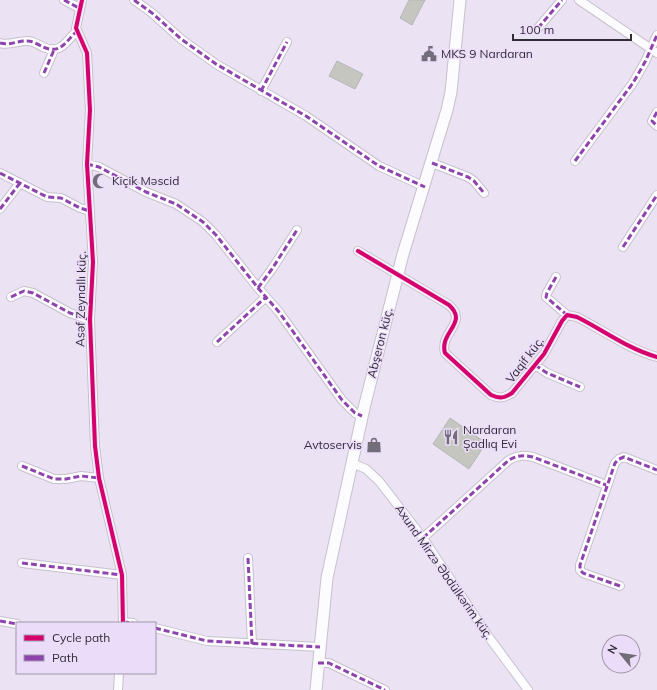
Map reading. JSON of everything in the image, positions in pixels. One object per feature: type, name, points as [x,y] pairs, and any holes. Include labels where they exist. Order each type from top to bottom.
[{"type":"main road","name":"Abşeron küç.","points":[[316,690],[327,578],[362,416],[398,274],[450,100],[460,0]]},
{"type":"street","points":[[64,0],[80,4]]},
{"type":"street","points":[[134,0],[152,13],[181,39],[216,64],[306,116],[379,166],[424,187]]},
{"type":"street","points":[[538,28],[562,0]]},
{"type":"street","points":[[580,0],[654,51]]},
{"type":"street","name":"Asəf Zeynallı küç.","points":[[80,4],[76,23],[77,31],[87,53],[90,110],[87,164],[94,262],[90,320],[95,446],[99,478],[122,575],[123,622]]},
{"type":"street","points":[[1,46],[28,41],[47,49],[54,50],[60,48],[77,31]]},
{"type":"street","points":[[575,161],[633,83],[654,51],[657,35]]},
{"type":"street","points":[[262,91],[287,42]]},
{"type":"street","points":[[44,73],[54,50]]},
{"type":"street","points":[[657,112],[652,121],[657,126]]},
{"type":"street","points":[[87,164],[99,167],[146,192],[176,204],[197,218],[216,235],[279,312],[342,400],[355,413],[362,416]]},
{"type":"street","points":[[432,164],[468,177],[474,181],[484,193]]},
{"type":"street","points":[[0,173],[48,198],[61,198],[80,208],[90,211]]},
{"type":"street","points":[[0,209],[20,183]]},
{"type":"street","points":[[623,247],[657,194]]},
{"type":"street","points":[[258,288],[297,230]]},
{"type":"street","points":[[358,252],[398,274]]},
{"type":"street","name":"Vaqif küç.","points":[[398,274],[455,310],[457,316],[456,321],[444,343],[443,348],[445,353],[491,395],[498,398],[505,397],[512,393],[550,344],[562,321],[567,315]]},
{"type":"street","points":[[556,277],[546,297],[567,315],[577,317],[631,347],[643,353],[657,357]]},
{"type":"street","points":[[11,297],[24,291],[33,293],[70,313],[90,320]]},
{"type":"street","points":[[217,342],[266,297]]},
{"type":"street","points":[[534,365],[546,373],[580,387]]},
{"type":"street","points":[[423,538],[509,460],[517,456],[524,455],[533,457],[606,485]]},
{"type":"street","points":[[620,586],[583,573],[580,570],[580,565],[614,463],[618,459],[624,457],[657,470]]},
{"type":"street","name":"Axund Mirzə Əbdülkərim küç.","points":[[352,463],[366,469],[379,481],[423,538],[488,636],[528,690]]},
{"type":"street","points":[[22,466],[54,479],[66,480],[81,476],[99,478]]},
{"type":"street","points":[[248,558],[252,644]]},
{"type":"street","points":[[22,563],[122,575]]},
{"type":"street","points":[[0,621],[16,624]]},
{"type":"street","points":[[156,628],[207,641],[320,647]]},
{"type":"street","points":[[318,662],[328,663],[385,690]]},
{"type":"street","points":[[118,690],[119,674]]},
{"type":"building","points":[[409,0],[425,0],[412,25],[400,18]]},
{"type":"building","points":[[337,61],[363,74],[355,89],[329,76]]},
{"type":"building","points":[[450,418],[486,443],[469,469],[433,444]]},
{"type":"marked path","points":[[64,0],[79,8]]},
{"type":"marked path","points":[[134,0],[152,13],[181,39],[216,64],[306,116],[379,166],[425,187]]},
{"type":"marked path","points":[[538,28],[562,0]]},
{"type":"marked path","points":[[0,43],[7,44],[30,41],[43,47],[54,49],[63,46],[77,31]]},
{"type":"marked path","points":[[575,161],[633,83],[645,62],[657,35]]},
{"type":"marked path","points":[[261,91],[287,42]]},
{"type":"marked path","points":[[44,73],[54,50]]},
{"type":"marked path","points":[[657,112],[652,121],[657,126]]},
{"type":"marked path","points":[[432,163],[468,177],[474,181],[484,193]]},
{"type":"marked path","points":[[87,164],[99,167],[146,192],[176,204],[203,222],[216,235],[279,312],[342,400],[355,413],[362,416]]},
{"type":"marked path","points":[[0,173],[47,197],[61,198],[80,208],[90,211]]},
{"type":"marked path","points":[[0,209],[20,183]]},
{"type":"marked path","points":[[623,247],[657,195]]},
{"type":"marked path","points":[[258,288],[297,230]]},
{"type":"marked path","points":[[556,277],[546,297],[567,315]]},
{"type":"marked path","points":[[11,297],[24,291],[33,293],[70,313],[90,320]]},
{"type":"marked path","points":[[217,342],[266,297]]},
{"type":"marked path","points":[[535,365],[547,373],[580,387]]},
{"type":"marked path","points":[[423,538],[509,460],[518,456],[533,457],[606,485]]},
{"type":"marked path","points":[[620,586],[583,573],[580,570],[580,565],[615,463],[624,457],[657,470]]},
{"type":"marked path","points":[[22,466],[54,479],[66,479],[81,476],[99,478]]},
{"type":"marked path","points":[[248,558],[252,644]]},
{"type":"marked path","points":[[22,563],[122,575]]},
{"type":"marked path","points":[[0,621],[16,624]]},
{"type":"marked path","points":[[156,628],[207,641],[320,647]]},
{"type":"marked path","points":[[318,663],[329,663],[385,690]]},
{"type":"cycle path","points":[[82,0],[76,28],[87,53],[90,110],[87,164],[93,262],[90,320],[95,446],[99,478],[122,575],[123,622]]},
{"type":"cycle path","points":[[358,251],[449,305],[454,311],[456,317],[455,323],[446,339],[444,346],[445,353],[491,395],[502,397],[512,393],[544,354],[562,321],[567,315],[577,317],[626,344],[646,354],[657,357]]},
{"type":"place","name":"MKS 9 Nardaran","points":[[429,54]]},
{"type":"place","name":"Kiçik Məscid","points":[[100,181]]},
{"type":"place","name":"Nardaran Şadlıq Evi","points":[[451,437]]},
{"type":"place","name":"Avtoservis","points":[[374,445]]}]
